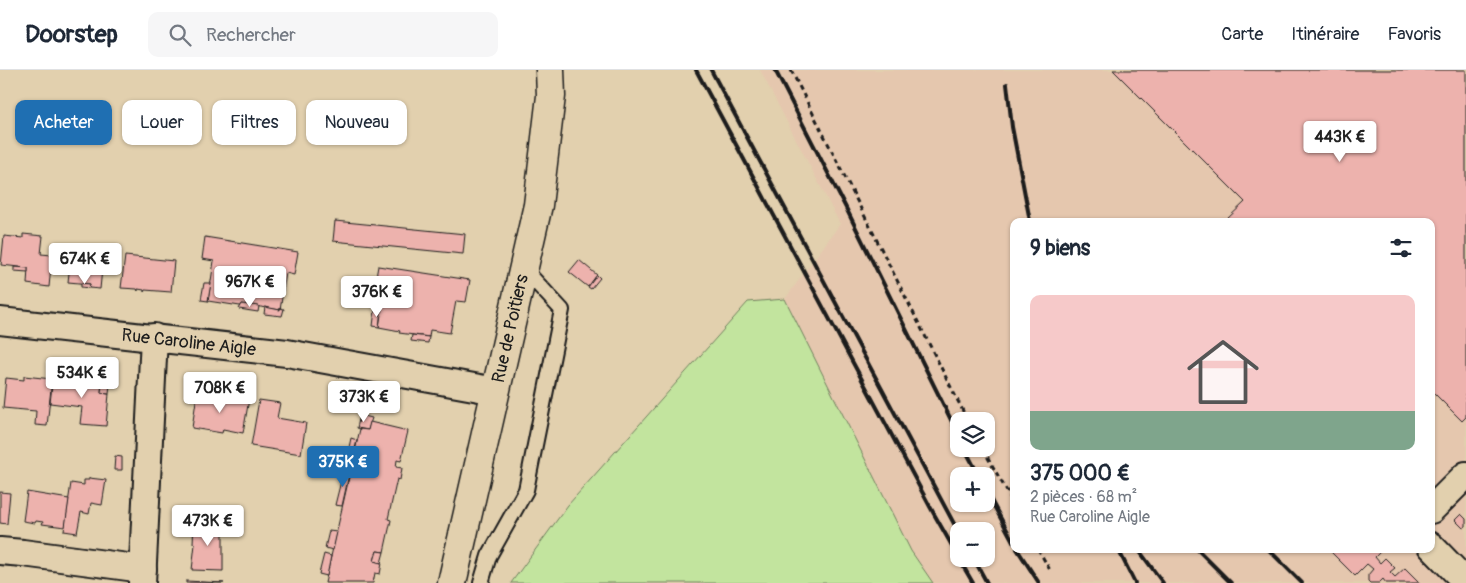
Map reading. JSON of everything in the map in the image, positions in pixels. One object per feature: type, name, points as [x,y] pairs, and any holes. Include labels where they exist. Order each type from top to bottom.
[{"type":"street","name":"Rue de Poitiers","points":[[452,583],[538,205],[551,96],[550,70]]},
{"type":"street","name":"Rue Caroline Aigle","points":[[0,321],[287,352],[496,391]]},
{"type":"street","points":[[0,552],[23,553],[142,576],[154,337]]},
{"type":"street","points":[[1435,506],[1466,475]]},
{"type":"street","points":[[1435,550],[1466,582]]},
{"type":"lane","points":[[481,583],[489,556],[526,490],[562,310],[524,269]]},
{"type":"path","points":[[792,70],[963,412]]},
{"type":"path","points":[[988,457],[1010,497]]},
{"type":"path","points":[[1040,553],[1050,570]]},
{"type":"shaded area","points":[[760,70],[1466,70],[1466,583],[933,583],[911,551],[785,299],[840,224]]},
{"type":"green space","points":[[785,299],[911,551],[933,583],[511,583],[568,505],[748,302]]},
{"type":"building","points":[[1113,70],[1466,70],[1466,417],[1462,421],[1435,394],[1435,218],[1228,218],[1245,202]]},
{"type":"building","points":[[335,221],[465,234],[463,254],[333,241]]},
{"type":"building","points":[[23,234],[43,236],[41,254],[52,255],[49,287],[27,284],[28,268],[1,265],[4,236],[23,238]]},
{"type":"building","points":[[205,237],[298,252],[294,275],[286,273],[280,310],[208,301],[214,261],[202,259]]},
{"type":"building","points":[[71,255],[103,259],[100,289],[89,288],[90,284],[68,282]]},
{"type":"building","points":[[125,256],[174,261],[171,292],[145,290],[144,292],[144,290],[138,289],[138,291],[137,289],[121,288]]},
{"type":"building","points":[[579,260],[597,275],[588,287],[569,272]]},
{"type":"building","points":[[378,266],[470,280],[466,302],[456,301],[450,333],[430,330],[429,337],[399,333],[400,331],[379,327],[385,289],[374,288]]},
{"type":"building","points":[[14,267],[28,268],[28,272],[14,271]]},
{"type":"building","points":[[597,275],[600,278],[591,289],[588,287]]},
{"type":"building","points":[[81,283],[90,284],[89,288],[81,287]]},
{"type":"building","points":[[204,283],[211,283],[208,301],[201,300]]},
{"type":"building","points":[[242,304],[259,306],[258,312],[239,309]]},
{"type":"building","points":[[265,307],[284,309],[282,316],[264,314]]},
{"type":"building","points":[[375,310],[381,310],[379,327],[373,326]]},
{"type":"building","points":[[412,335],[429,337],[428,343],[411,341]]},
{"type":"building","points":[[24,376],[52,379],[47,426],[35,425],[36,411],[3,408],[6,378],[24,380]]},
{"type":"building","points":[[53,377],[102,382],[101,393],[109,394],[106,426],[80,424],[82,407],[50,403]]},
{"type":"building","points":[[102,382],[110,383],[109,394],[101,393]]},
{"type":"building","points":[[214,393],[227,395],[227,399],[213,397]]},
{"type":"building","points":[[197,394],[227,399],[227,395],[249,399],[243,433],[223,429],[222,433],[192,428]]},
{"type":"building","points":[[259,400],[280,403],[277,418],[306,423],[301,454],[251,446]]},
{"type":"building","points":[[360,415],[372,418],[368,430],[357,428]]},
{"type":"building","points":[[370,422],[408,431],[401,461],[397,460],[396,467],[402,468],[400,480],[397,479],[388,519],[391,520],[384,552],[377,551],[374,561],[382,563],[380,574],[375,573],[373,583],[325,583],[360,429],[368,430]]},
{"type":"building","points":[[351,438],[357,440],[353,458],[347,457]]},
{"type":"building","points":[[115,456],[122,457],[122,470],[114,470]]},
{"type":"building","points":[[344,469],[350,470],[342,506],[335,505]]},
{"type":"building","points":[[89,478],[106,480],[102,505],[91,503],[89,514],[81,512],[77,533],[64,531],[71,483],[84,485],[84,480],[89,480]]},
{"type":"building","points":[[0,492],[10,493],[7,524],[0,523]]},
{"type":"building","points":[[27,492],[69,499],[65,527],[42,524],[43,522],[36,521],[35,523],[23,521]]},
{"type":"building","points":[[1461,514],[1466,519],[1466,526],[1463,528],[1455,520]]},
{"type":"building","points":[[194,523],[223,524],[223,571],[192,570],[195,544],[193,543]]},
{"type":"building","points":[[329,531],[337,532],[333,550],[325,548]]},
{"type":"building","points":[[377,551],[384,552],[381,563],[374,561]]},
{"type":"building","points":[[1332,553],[1379,553],[1375,557],[1380,563],[1385,558],[1395,568],[1390,572],[1395,577],[1405,568],[1420,583],[1386,583],[1383,579],[1379,583],[1370,583],[1368,575],[1373,569],[1367,564],[1355,576]]},
{"type":"building","points":[[324,554],[331,556],[327,576],[319,574]]},
{"type":"building","points":[[186,581],[224,583],[186,583]]},
{"type":"railway","points":[[696,70],[950,542]]},
{"type":"railway","points":[[711,70],[953,522]]},
{"type":"railway","points":[[775,70],[950,418]]},
{"type":"railway","points":[[1007,84],[1012,127],[1029,218]]},
{"type":"railway","points":[[969,457],[974,467]]},
{"type":"railway","points":[[995,508],[1010,536]]},
{"type":"railway","points":[[1020,553],[1039,583]]},
{"type":"railway","points":[[1120,553],[1135,583]]},
{"type":"railway","points":[[1141,553],[1163,583]]},
{"type":"railway","points":[[1201,553],[1231,583]]},
{"type":"railway","points":[[1272,553],[1302,583]]},
{"type":"railway","points":[[964,567],[973,583]]},
{"type":"railway","points":[[978,567],[987,583]]}]
